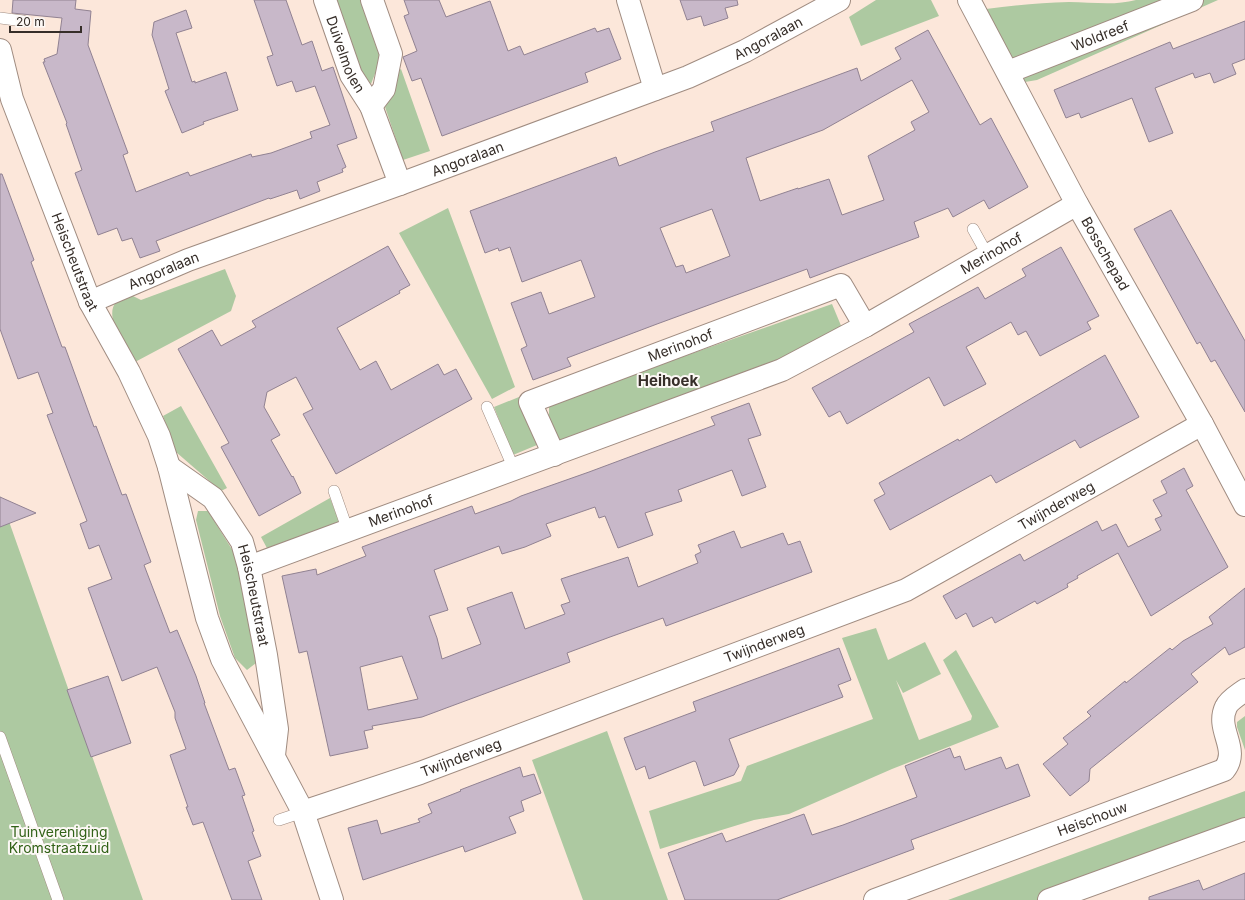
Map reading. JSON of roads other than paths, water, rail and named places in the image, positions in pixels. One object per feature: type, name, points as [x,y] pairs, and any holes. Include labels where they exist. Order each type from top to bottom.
[{"type":"street","name":"Duivelmolen","points":[[324,0],[351,75],[371,106],[400,184]]},
{"type":"street","name":"Duivelmolen","points":[[371,106],[384,89],[391,54],[372,0]]},
{"type":"street","points":[[628,0],[655,89]]},
{"type":"street","name":"Angoralaan","points":[[90,302],[188,260],[400,184],[688,77],[745,51],[839,0]]},
{"type":"street","name":"Bosschepad","points":[[969,0],[1077,204],[1202,424],[1245,505]]},
{"type":"street","name":"Woldreef","points":[[1008,72],[1192,0]]},
{"type":"street","name":"Heischeutstraat","points":[[0,50],[12,100],[90,302],[129,372],[159,436],[207,618],[222,658],[303,812],[332,900]]},
{"type":"street","name":"Merinohof","points":[[248,567],[782,370],[865,326],[1077,204]]},
{"type":"street","name":"Merinohof","points":[[554,455],[530,402],[841,285],[865,326]]},
{"type":"street","name":"Twijnderweg","points":[[303,812],[420,773],[906,590],[1202,424]]},
{"type":"street","name":"Heischeutstraat","points":[[168,467],[213,498],[242,542],[266,655],[274,707],[276,729],[274,755]]},
{"type":"street","name":"Heischouw","points":[[875,900],[1224,770],[1229,764],[1230,753],[1223,718],[1227,706],[1245,690]]},
{"type":"street","points":[[1049,900],[1245,829]]},
{"type":"lane","points":[[0,18],[23,21]]},
{"type":"lane","points":[[973,229],[988,256]]},
{"type":"lane","points":[[487,407],[514,470]]},
{"type":"lane","points":[[334,492],[348,530]]},
{"type":"lane","points":[[0,737],[58,900]]},
{"type":"lane","points":[[279,820],[303,812]]},
{"type":"district","name":"Heihoek","points":[[668,381]]},
{"type":"park label","name":"Tuinvereniging Kromstraatzuid","points":[[59,840]]}]
